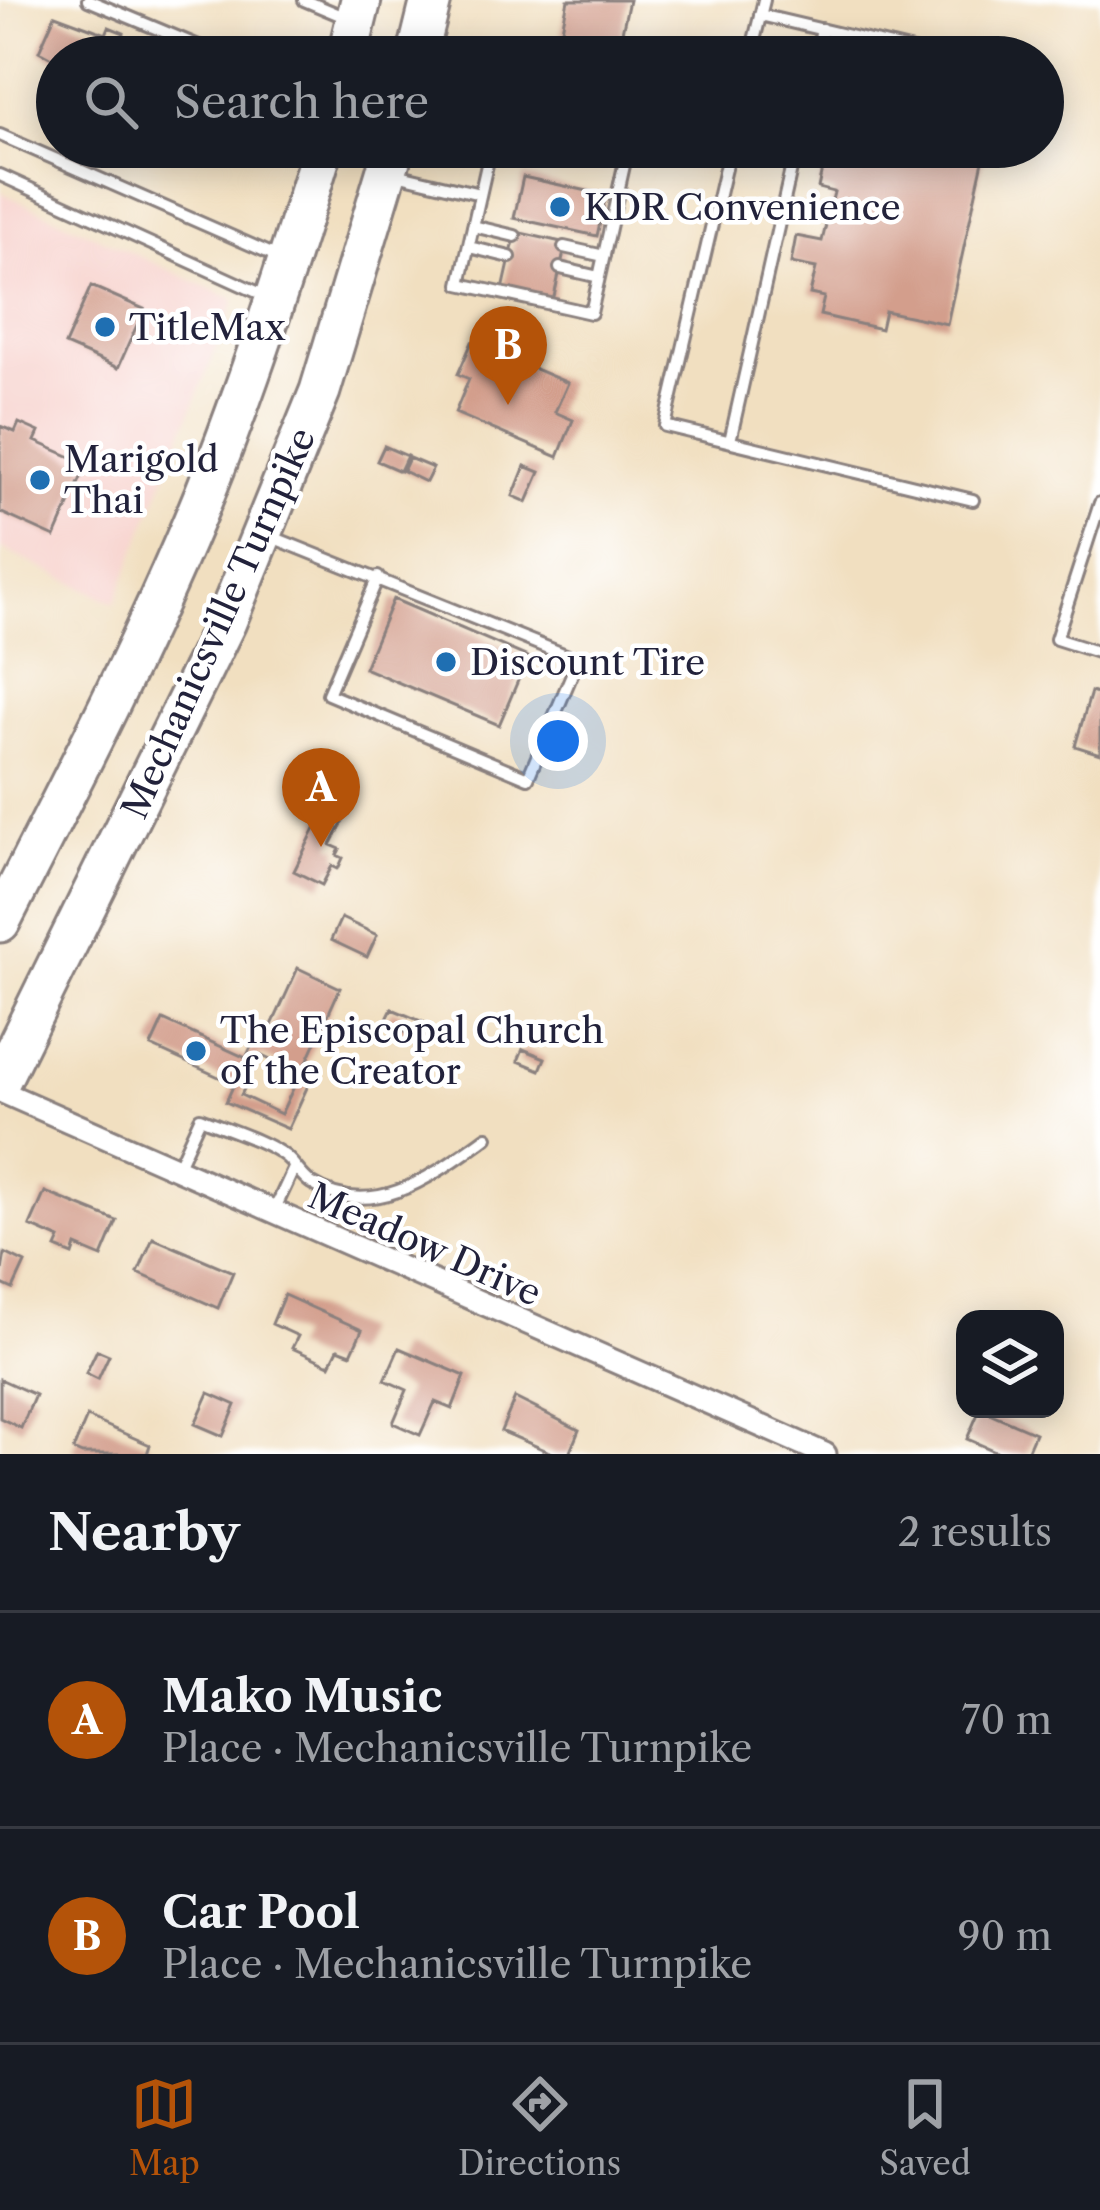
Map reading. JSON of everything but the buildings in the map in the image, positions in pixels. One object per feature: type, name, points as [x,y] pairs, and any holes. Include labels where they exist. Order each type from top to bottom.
[{"type":"highway","points":[[422,36],[430,0]]},
{"type":"highway","name":"Mechanicsville Turnpike","points":[[0,922],[153,612],[203,496],[277,302],[317,168]]},
{"type":"highway","name":"Mechanicsville Turnpike","points":[[0,1081],[226,622],[320,391],[387,168]]},
{"type":"street","name":"Meadow Drive","points":[[0,1091],[825,1454]]},
{"type":"lane","points":[[88,0],[175,36]]},
{"type":"lane","points":[[304,0],[355,26]]},
{"type":"lane","points":[[755,36],[764,0]]},
{"type":"lane","points":[[760,14],[851,36]]},
{"type":"lane","points":[[820,36],[822,29]]},
{"type":"lane","points":[[0,135],[36,151]]},
{"type":"lane","points":[[76,168],[289,261]]},
{"type":"lane","points":[[413,168],[480,194]]},
{"type":"lane","points":[[486,168],[460,284],[592,313],[623,168]]},
{"type":"lane","points":[[725,168],[665,426],[973,500]]},
{"type":"lane","points":[[730,440],[791,168]]},
{"type":"lane","points":[[0,175],[277,302]]},
{"type":"lane","points":[[473,226],[515,236]]},
{"type":"lane","points":[[469,247],[510,257]]},
{"type":"lane","points":[[565,247],[604,256]]},
{"type":"lane","points":[[560,268],[599,277]]},
{"type":"lane","points":[[1100,503],[1056,639],[1100,653]]},
{"type":"lane","points":[[263,534],[378,577],[578,660],[528,778],[328,694],[378,577]]},
{"type":"lane","points":[[176,1168],[200,1118],[284,1156],[308,1181],[335,1194],[372,1198],[429,1179],[487,1138]]},
{"type":"lane","points":[[273,1213],[294,1168]]},
{"type":"shaded area","points":[[0,192],[235,300],[115,603],[0,548]]},
{"type":"place","name":"KDR Convenience","points":[[560,207]]},
{"type":"place","name":"TitleMax","points":[[105,327]]},
{"type":"place","name":"Car Pool","points":[[508,405]]},
{"type":"place","name":"Marigold Thai","points":[[40,480]]},
{"type":"place","name":"Discount Tire","points":[[446,662]]},
{"type":"place","name":"Mako Music","points":[[321,847]]},
{"type":"place","name":"The Episcopal Church of the Creator","points":[[196,1051]]}]
